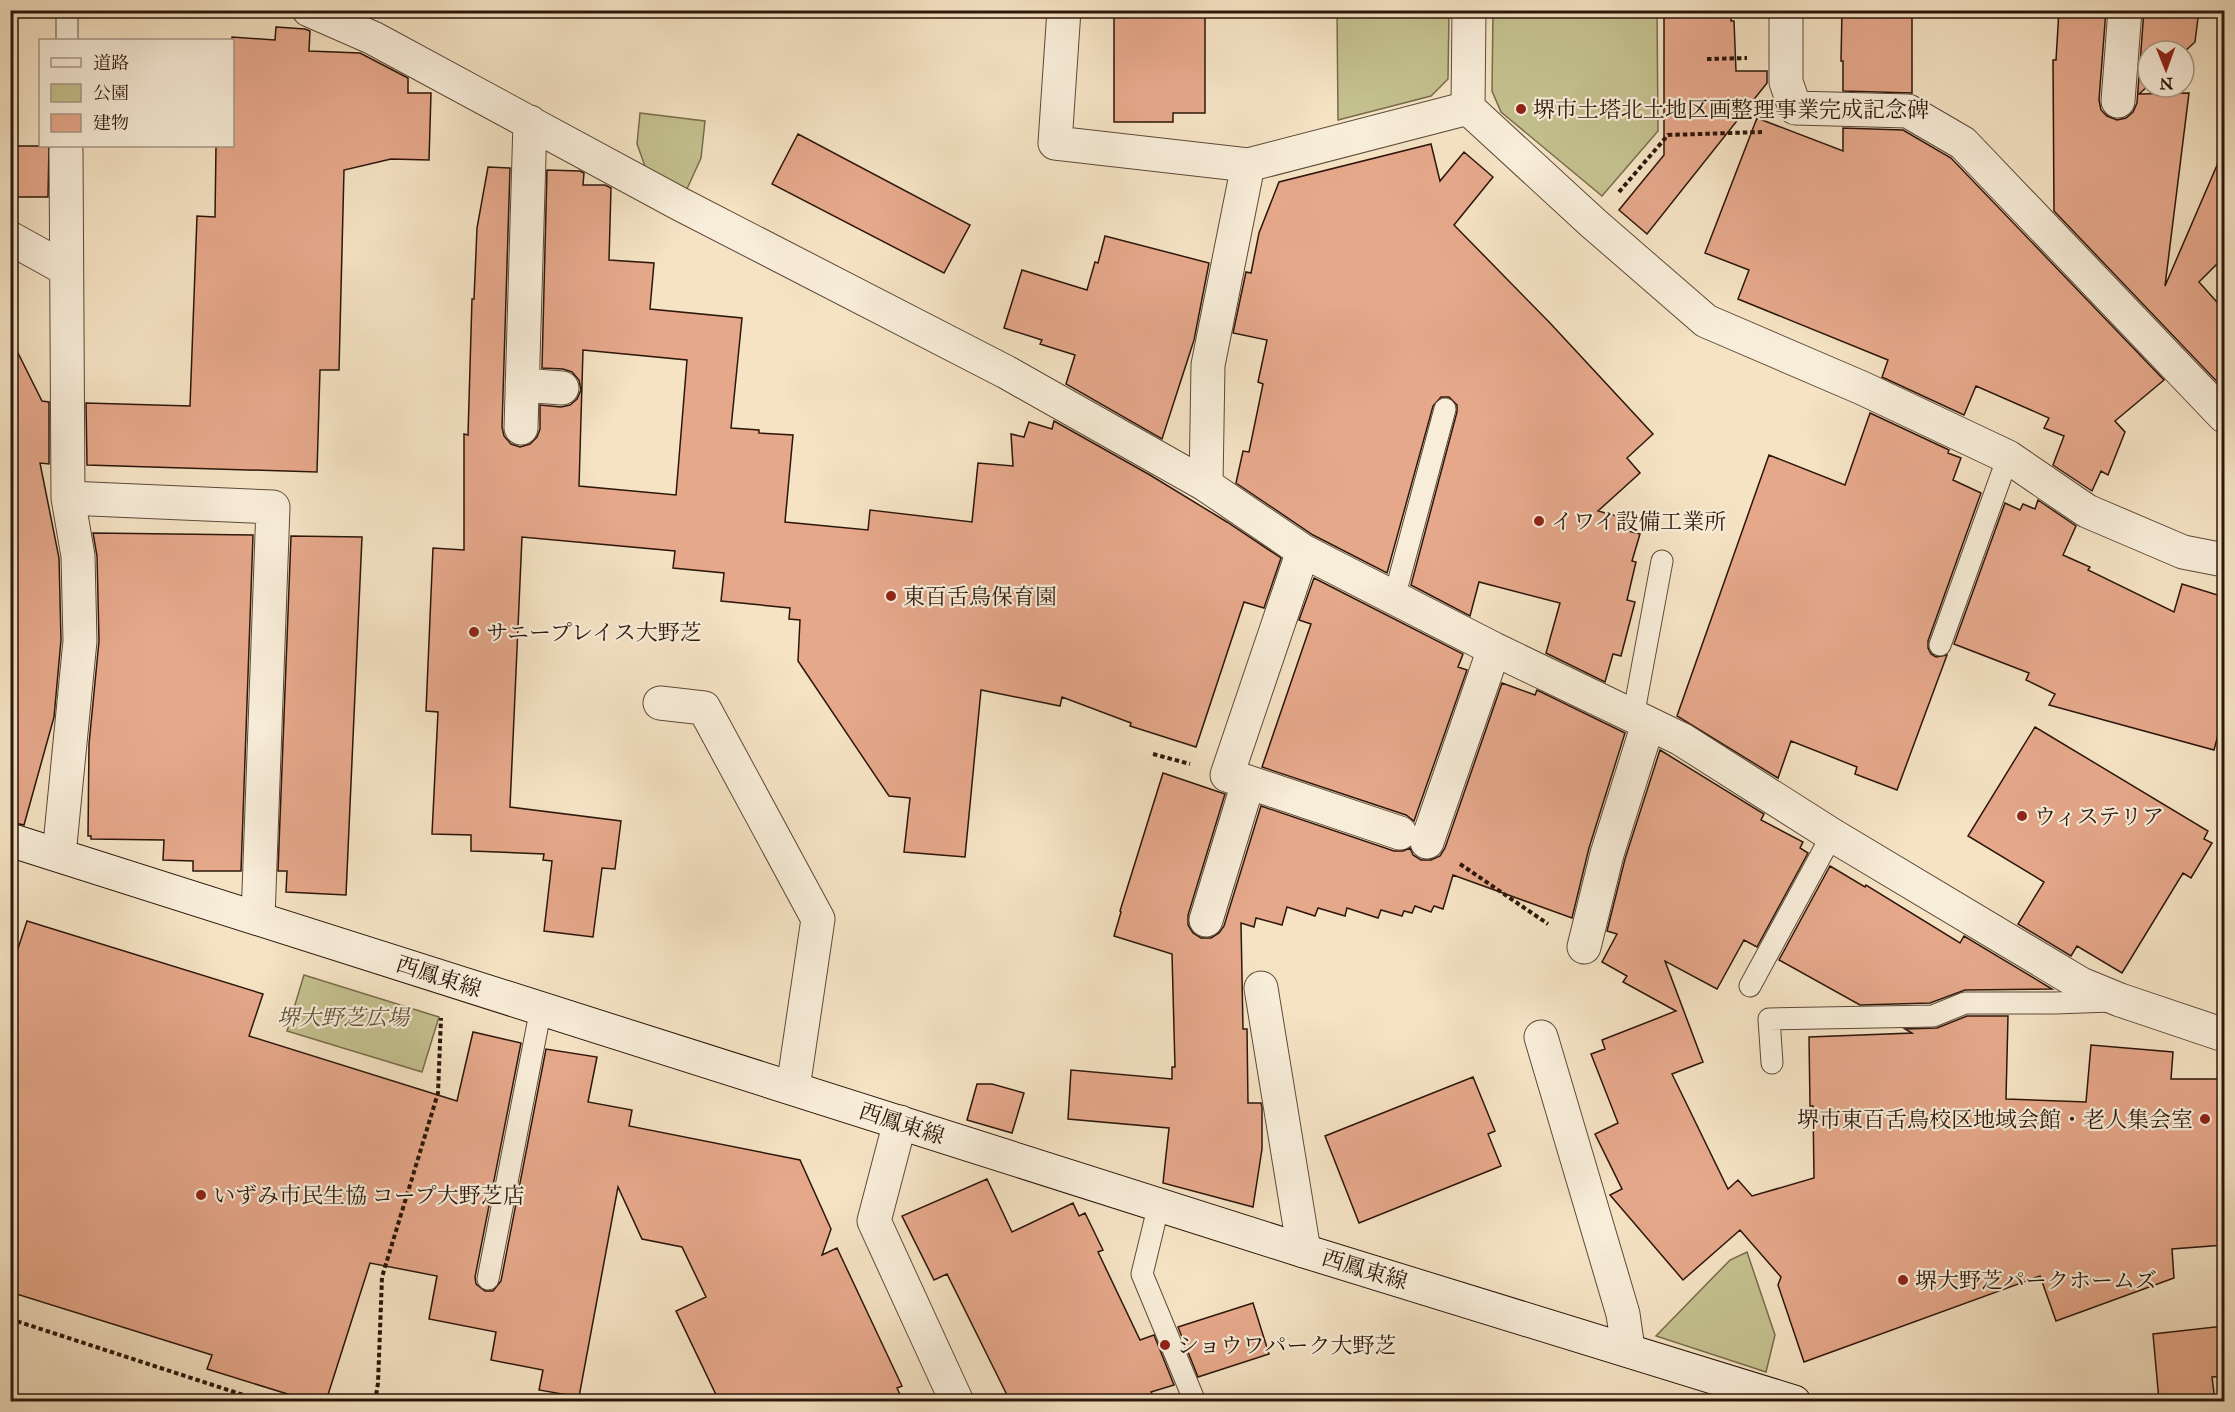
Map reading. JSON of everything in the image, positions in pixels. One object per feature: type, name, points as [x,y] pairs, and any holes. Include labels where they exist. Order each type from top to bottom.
[{"type":"street","points":[[309,10],[373,38],[688,208],[1006,372],[1206,485],[1303,551],[1494,649],[1641,721],[1681,738],[1832,835],[2080,984],[2224,1035]]},
{"type":"street","points":[[1064,10],[1055,143],[1248,165],[1468,108]]},
{"type":"street","points":[[1469,10],[1468,108],[1593,223],[1706,321],[1862,388],[2008,457],[2087,511],[2182,552],[2224,560]]},
{"type":"street","points":[[1786,10],[1786,82],[1796,108],[1908,111],[1963,143],[2224,416]]},
{"type":"street","points":[[2118,101],[2125,10]]},
{"type":"street","points":[[521,428],[530,122]]},
{"type":"street","points":[[59,855],[80,641],[78,556],[68,498],[66,148]]},
{"type":"street","points":[[1206,485],[1208,365],[1248,165]]},
{"type":"street","points":[[10,238],[66,269]]},
{"type":"street","points":[[522,385],[562,388]]},
{"type":"street","points":[[68,498],[273,507],[258,918]]},
{"type":"street","points":[[1303,551],[1227,775],[1414,837],[1494,649]]},
{"type":"street","points":[[660,702],[704,708],[818,919],[794,1088]]},
{"type":"street","points":[[1584,947],[1641,721]]},
{"type":"street","points":[[1206,920],[1248,783]]},
{"type":"street","name":"西鳳東線","points":[[10,840],[1304,1251],[1794,1401]]},
{"type":"street","points":[[1261,988],[1304,1251]]},
{"type":"street","points":[[1541,1037],[1623,1314],[1628,1349]]},
{"type":"street","points":[[900,1122],[874,1221],[957,1401]]},
{"type":"lane","points":[[67,10],[67,39]]},
{"type":"lane","points":[[1394,598],[1445,409]]},
{"type":"lane","points":[[1940,645],[2008,457]]},
{"type":"lane","points":[[1641,721],[1662,561]]},
{"type":"lane","points":[[1750,986],[1832,835]]},
{"type":"lane","points":[[1772,1063],[1769,1019],[1933,1016],[1965,1003],[2120,1000]]},
{"type":"lane","points":[[488,1279],[541,1008]]},
{"type":"lane","points":[[1159,1204],[1142,1274],[1195,1401]]},
{"type":"path","points":[[1593,223],[1668,135],[1771,131],[1787,122],[1796,108]]},
{"type":"path","points":[[1414,837],[1584,947]]},
{"type":"path","points":[[375,1401],[378,1383],[382,1277],[438,1093],[441,1013]]},
{"type":"path","points":[[10,1320],[265,1401]]},
{"type":"green space","points":[[1337,11],[1449,11],[1448,79],[1431,96],[1338,120]]},
{"type":"green space","points":[[1493,11],[1657,11],[1658,131],[1602,196],[1501,112],[1492,91]]},
{"type":"green space","points":[[640,113],[705,121],[701,158],[686,191],[646,169],[637,144]]},
{"type":"green space","name":"堺大野芝広場","points":[[304,975],[439,1017],[422,1072],[287,1031]]},
{"type":"green space","points":[[1747,1252],[1775,1335],[1766,1372],[1656,1336],[1730,1260]]},
{"type":"building","points":[[1114,10],[1205,10],[1205,113],[1173,113],[1173,122],[1114,122]]},
{"type":"building","points":[[1664,10],[1731,10],[1731,21],[1734,21],[1736,71],[1767,71],[1767,83],[1647,234],[1619,210],[1664,155]]},
{"type":"building","points":[[1842,10],[1912,10],[1912,93],[1843,91]]},
{"type":"building","points":[[2059,10],[2106,10],[2099,100],[2101,110],[2107,116],[2117,120],[2126,118],[2133,112],[2137,99],[2188,99],[2165,286],[2224,149],[2224,257],[2199,282],[2224,310],[2224,389],[2054,211],[2053,60],[2056,60]]},
{"type":"building","points":[[2144,10],[2199,10],[2195,39],[2142,39]]},
{"type":"building","points":[[276,27],[305,29],[310,31],[309,51],[360,53],[408,78],[408,93],[431,93],[429,160],[391,159],[344,170],[339,370],[320,370],[317,472],[87,465],[86,403],[190,406],[197,216],[215,217],[216,147],[234,147],[234,39],[232,37],[275,40]]},
{"type":"building","points":[[1757,118],[1843,151],[1843,128],[1903,130],[1951,158],[2164,380],[2115,421],[2125,432],[2108,475],[2101,471],[2092,491],[2053,465],[2064,436],[2044,428],[2049,418],[1976,386],[1964,415],[1882,377],[1888,360],[1738,299],[1749,270],[1705,253]]},
{"type":"building","points":[[798,134],[970,225],[944,273],[772,184]]},
{"type":"building","points":[[1431,144],[1440,181],[1464,152],[1493,177],[1454,225],[1550,323],[1653,434],[1627,458],[1640,473],[1598,511],[1631,520],[1628,531],[1640,534],[1632,561],[1636,562],[1627,600],[1635,602],[1621,656],[1613,654],[1605,682],[1546,653],[1560,603],[1479,582],[1470,616],[1411,585],[1457,412],[1457,405],[1449,397],[1441,397],[1433,406],[1387,573],[1313,535],[1236,483],[1243,451],[1249,452],[1263,384],[1258,382],[1267,340],[1233,333],[1246,272],[1251,273],[1259,233],[1279,182]]},
{"type":"building","points":[[10,146],[49,147],[48,197],[10,197]]},
{"type":"building","points":[[488,167],[510,168],[502,427],[504,436],[511,444],[520,447],[530,444],[537,437],[540,429],[540,405],[561,407],[570,405],[577,399],[581,390],[579,380],[572,372],[542,368],[547,170],[580,171],[584,173],[583,185],[605,185],[611,188],[609,260],[654,263],[650,309],[742,318],[731,428],[759,430],[759,433],[793,435],[785,522],[868,530],[870,510],[972,522],[978,463],[1013,466],[1011,434],[1024,437],[1029,422],[1052,429],[1054,421],[1150,475],[1281,558],[1264,608],[1244,602],[1196,747],[1130,726],[1131,723],[1062,697],[1060,706],[981,690],[965,857],[904,852],[910,798],[889,796],[798,661],[800,620],[789,619],[790,608],[721,601],[724,573],[673,568],[675,551],[522,537],[510,807],[621,821],[615,869],[602,868],[593,937],[544,931],[552,861],[543,860],[544,854],[471,851],[471,835],[432,834],[438,712],[426,711],[433,548],[464,550],[464,434],[468,435],[472,299],[474,299],[477,228]],"holes":[[[583,350],[687,360],[676,495],[579,486]]]},
{"type":"building","points":[[1105,236],[1209,263],[1194,340],[1162,439],[1066,384],[1075,355],[1040,344],[1042,340],[1004,328],[1022,270],[1087,290],[1095,262],[1098,263]]},
{"type":"building","points":[[10,337],[42,401],[49,402],[49,464],[40,463],[59,558],[61,640],[54,717],[24,825],[10,822]]},
{"type":"building","points":[[1870,413],[1949,450],[1948,453],[1961,458],[1953,480],[1981,493],[1928,641],[1931,654],[1936,657],[1947,655],[1897,790],[1855,774],[1857,767],[1791,741],[1778,778],[1677,716],[1769,455],[1845,485]]},
{"type":"building","points":[[2038,500],[2076,526],[2063,555],[2090,567],[2088,570],[2174,612],[2182,584],[2224,597],[2224,713],[2214,750],[2049,705],[2055,694],[2026,680],[2029,673],[1954,644],[2005,503],[2020,510],[2023,504],[2035,509]]},
{"type":"building","points":[[93,533],[253,535],[241,871],[193,871],[193,861],[163,860],[164,840],[91,839],[91,836],[88,836],[89,744],[99,641],[97,556]]},
{"type":"building","points":[[291,536],[362,537],[346,895],[286,892],[287,871],[278,871]]},
{"type":"building","points":[[1314,578],[1463,654],[1458,667],[1467,670],[1414,821],[1406,815],[1262,767],[1311,624],[1299,620]]},
{"type":"building","points":[[1502,683],[1535,695],[1537,690],[1625,733],[1589,848],[1572,918],[1453,875],[1443,909],[1434,906],[1431,912],[1415,906],[1412,913],[1404,911],[1402,916],[1381,910],[1378,918],[1347,908],[1345,916],[1318,908],[1315,916],[1287,907],[1282,925],[1256,918],[1254,927],[1241,923],[1243,1029],[1247,1029],[1248,1103],[1261,1103],[1262,1107],[1262,1149],[1253,1207],[1163,1183],[1169,1128],[1068,1119],[1071,1070],[1172,1079],[1172,1067],[1175,1067],[1172,954],[1114,936],[1163,773],[1225,794],[1188,915],[1188,925],[1193,933],[1201,938],[1211,938],[1224,926],[1261,806],[1394,851],[1410,848],[1413,855],[1421,860],[1431,860],[1440,856],[1445,848]]},
{"type":"building","points":[[2035,727],[2208,831],[2204,839],[2212,843],[2191,878],[2183,873],[2122,973],[2077,946],[2071,956],[2018,924],[2044,882],[1968,836]]},
{"type":"building","points":[[1660,750],[1764,814],[1761,820],[1803,842],[1800,848],[1808,853],[1757,947],[1744,940],[1717,989],[1665,961],[1703,1062],[1672,1074],[1728,1189],[1738,1180],[1752,1196],[1814,1178],[1809,1037],[1912,1033],[1905,1029],[1937,1028],[1967,1016],[2008,1016],[2006,1099],[2086,1102],[2091,1045],[2173,1052],[2171,1079],[2224,1079],[2224,1245],[2172,1249],[2174,1278],[2056,1321],[2040,1276],[1804,1362],[1778,1285],[1781,1277],[1740,1230],[1683,1280],[1610,1195],[1622,1189],[1595,1134],[1618,1123],[1591,1054],[1605,1049],[1602,1040],[1676,1011],[1623,982],[1627,976],[1602,962],[1617,934],[1607,931],[1625,859]]},
{"type":"building","points":[[1830,866],[1865,887],[1866,885],[1960,943],[1964,936],[2052,989],[1965,990],[1930,1003],[1860,1005],[1779,960]]},
{"type":"building","points":[[27,921],[263,994],[249,1036],[457,1101],[473,1032],[521,1043],[475,1277],[476,1284],[485,1291],[493,1291],[501,1281],[546,1049],[597,1057],[588,1102],[632,1110],[629,1126],[800,1160],[831,1229],[822,1255],[837,1248],[902,1386],[897,1388],[903,1401],[719,1401],[676,1311],[706,1297],[682,1247],[642,1239],[618,1187],[579,1397],[539,1390],[543,1370],[491,1360],[496,1332],[429,1319],[437,1276],[370,1263],[326,1401],[310,1401],[207,1369],[212,1355],[10,1292],[10,973]]},
{"type":"building","points":[[1473,1077],[1495,1131],[1488,1134],[1501,1166],[1359,1223],[1325,1136]]},
{"type":"building","points":[[977,1084],[992,1084],[1024,1093],[1012,1133],[967,1120]]},
{"type":"building","points":[[987,1179],[1012,1232],[1073,1203],[1079,1216],[1085,1213],[1103,1250],[1098,1252],[1140,1340],[1154,1335],[1174,1385],[1151,1392],[1156,1401],[1010,1401],[947,1274],[934,1280],[902,1216]]},
{"type":"building","points":[[1253,1303],[1269,1354],[1198,1377],[1178,1327]]},
{"type":"building","points":[[2224,1326],[2224,1376],[2212,1377],[2215,1401],[2159,1401],[2153,1334]]},
{"type":"place","name":"堺市土塔北土地区画整理事業完成記念碑","points":[[1521,109]]},
{"type":"place","name":"イワイ設備工業所","points":[[1539,521]]},
{"type":"place","name":"東百舌鳥保育園","points":[[891,596]]},
{"type":"place","name":"サニープレイス大野芝","points":[[474,632]]},
{"type":"place","name":"ウィステリア","points":[[2022,816]]},
{"type":"place","name":"堺市東百舌鳥校区地域会館・老人集会室","points":[[2205,1119]]},
{"type":"place","name":"いずみ市民生協 コープ大野芝店","points":[[201,1195]]},
{"type":"place","name":"堺大野芝パークホームズ","points":[[1903,1280]]},
{"type":"place","name":"ショウワパーク大野芝","points":[[1165,1345]]}]
